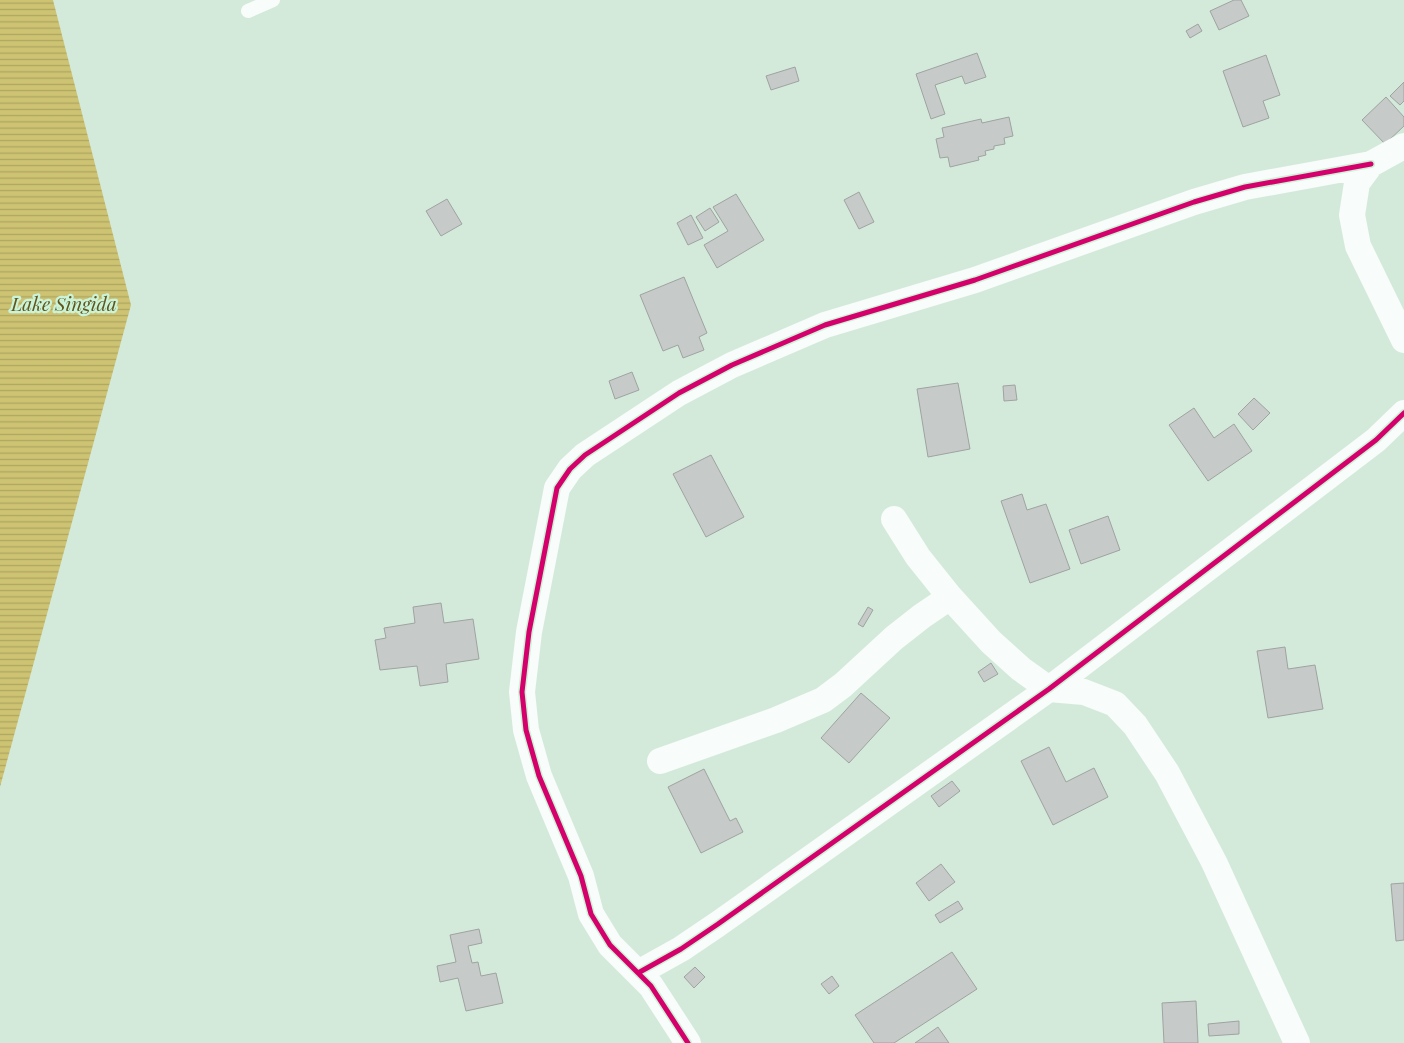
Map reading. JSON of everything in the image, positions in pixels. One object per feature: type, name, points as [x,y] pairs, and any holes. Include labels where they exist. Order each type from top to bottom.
[{"type":"street","points":[[688,1043],[651,986],[610,945],[591,914],[580,876],[539,776],[526,730],[522,692],[529,632],[557,488],[570,469],[585,455],[679,393],[732,365],[825,325],[975,280],[1194,202],[1245,187],[1370,164],[1404,146]]},
{"type":"street","points":[[1370,164],[1358,183],[1352,215],[1356,239],[1369,271],[1404,340]]},
{"type":"street","points":[[638,973],[681,949],[718,924],[1049,689],[1376,440],[1404,413]]},
{"type":"street","points":[[894,519],[918,557],[950,597],[997,648],[1021,670],[1049,689],[1084,692],[1116,704],[1135,725],[1167,773],[1214,862],[1297,1043]]},
{"type":"street","points":[[660,761],[776,720],[823,700],[843,686],[894,638],[950,597]]},
{"type":"lane","points":[[248,11],[273,0]]},
{"type":"water","name":"Lake Singida","points":[[0,0],[53,0],[131,305],[0,787]]},
{"type":"building","points":[[1234,0],[1241,0],[1249,16],[1219,30],[1210,11]]},
{"type":"building","points":[[1198,24],[1202,31],[1190,38],[1186,31]]},
{"type":"building","points":[[977,53],[986,77],[965,84],[962,76],[935,85],[945,114],[931,119],[916,74]]},
{"type":"building","points":[[1266,55],[1280,95],[1263,101],[1269,118],[1243,127],[1223,71]]},
{"type":"building","points":[[795,67],[799,81],[771,90],[766,76]]},
{"type":"building","points":[[1404,82],[1404,101],[1400,105],[1390,96]]},
{"type":"building","points":[[1386,97],[1404,117],[1404,126],[1385,144],[1362,120]]},
{"type":"building","points":[[1009,117],[1013,136],[1004,138],[1005,144],[994,146],[994,149],[985,151],[986,155],[978,157],[979,160],[950,167],[948,157],[940,158],[936,139],[944,137],[942,128],[981,119],[982,123]]},
{"type":"building","points":[[859,192],[874,222],[859,229],[844,200]]},
{"type":"building","points":[[736,194],[764,240],[717,268],[704,245],[728,231],[713,207]]},
{"type":"building","points":[[447,199],[462,224],[441,236],[426,211]]},
{"type":"building","points":[[710,208],[719,222],[705,231],[696,217]]},
{"type":"building","points":[[691,215],[703,238],[688,245],[677,223]]},
{"type":"building","points":[[684,277],[707,333],[699,337],[704,350],[683,358],[678,345],[663,351],[640,295]]},
{"type":"building","points":[[632,372],[639,390],[615,399],[609,381]]},
{"type":"building","points":[[958,383],[970,449],[928,457],[917,389]]},
{"type":"building","points":[[1015,385],[1017,400],[1004,401],[1003,386]]},
{"type":"building","points":[[1254,398],[1270,413],[1253,430],[1238,414]]},
{"type":"building","points":[[1194,408],[1214,438],[1234,424],[1252,451],[1208,481],[1169,425]]},
{"type":"building","points":[[711,455],[744,517],[706,537],[673,474]]},
{"type":"building","points":[[1022,494],[1027,510],[1046,504],[1070,569],[1030,583],[1001,501]]},
{"type":"building","points":[[1108,516],[1120,550],[1081,564],[1069,530]]},
{"type":"building","points":[[441,603],[444,623],[473,619],[479,659],[446,664],[448,682],[420,686],[417,666],[380,670],[375,640],[386,638],[384,628],[415,623],[413,607]]},
{"type":"building","points":[[868,607],[873,610],[863,627],[858,624]]},
{"type":"building","points":[[1285,647],[1288,669],[1315,665],[1323,709],[1268,718],[1257,651]]},
{"type":"building","points":[[991,663],[998,674],[984,682],[978,672]]},
{"type":"building","points":[[861,693],[890,718],[849,763],[821,738]]},
{"type":"building","points":[[1049,747],[1066,782],[1094,768],[1108,797],[1053,825],[1021,761]]},
{"type":"building","points":[[704,769],[730,821],[736,818],[743,832],[701,853],[668,787]]},
{"type":"building","points":[[952,781],[960,791],[939,807],[931,796]]},
{"type":"building","points":[[941,864],[955,882],[929,901],[916,883]]},
{"type":"building","points":[[1404,883],[1404,940],[1396,941],[1391,884]]},
{"type":"building","points":[[958,901],[963,909],[940,923],[935,915]]},
{"type":"building","points":[[479,929],[482,943],[468,946],[472,963],[478,962],[481,976],[496,973],[503,1003],[466,1011],[458,978],[440,982],[437,966],[456,962],[450,935]]},
{"type":"building","points":[[952,952],[977,989],[894,1043],[874,1043],[855,1015]]},
{"type":"building","points":[[695,967],[705,977],[694,988],[684,977]]},
{"type":"building","points":[[832,976],[839,986],[829,994],[821,984]]},
{"type":"building","points":[[1196,1001],[1198,1043],[1164,1043],[1162,1003]]},
{"type":"building","points":[[1239,1021],[1239,1034],[1209,1036],[1208,1024]]},
{"type":"building","points":[[938,1027],[949,1043],[915,1043]]},
{"type":"cycle path","points":[[688,1043],[651,986],[610,945],[591,914],[581,876],[539,776],[526,730],[522,692],[529,632],[557,488],[570,469],[585,455],[679,393],[732,365],[825,325],[975,280],[1194,202],[1245,187],[1371,164]]},
{"type":"cycle path","points":[[638,973],[681,949],[718,924],[1049,689],[1376,440],[1404,413]]}]
